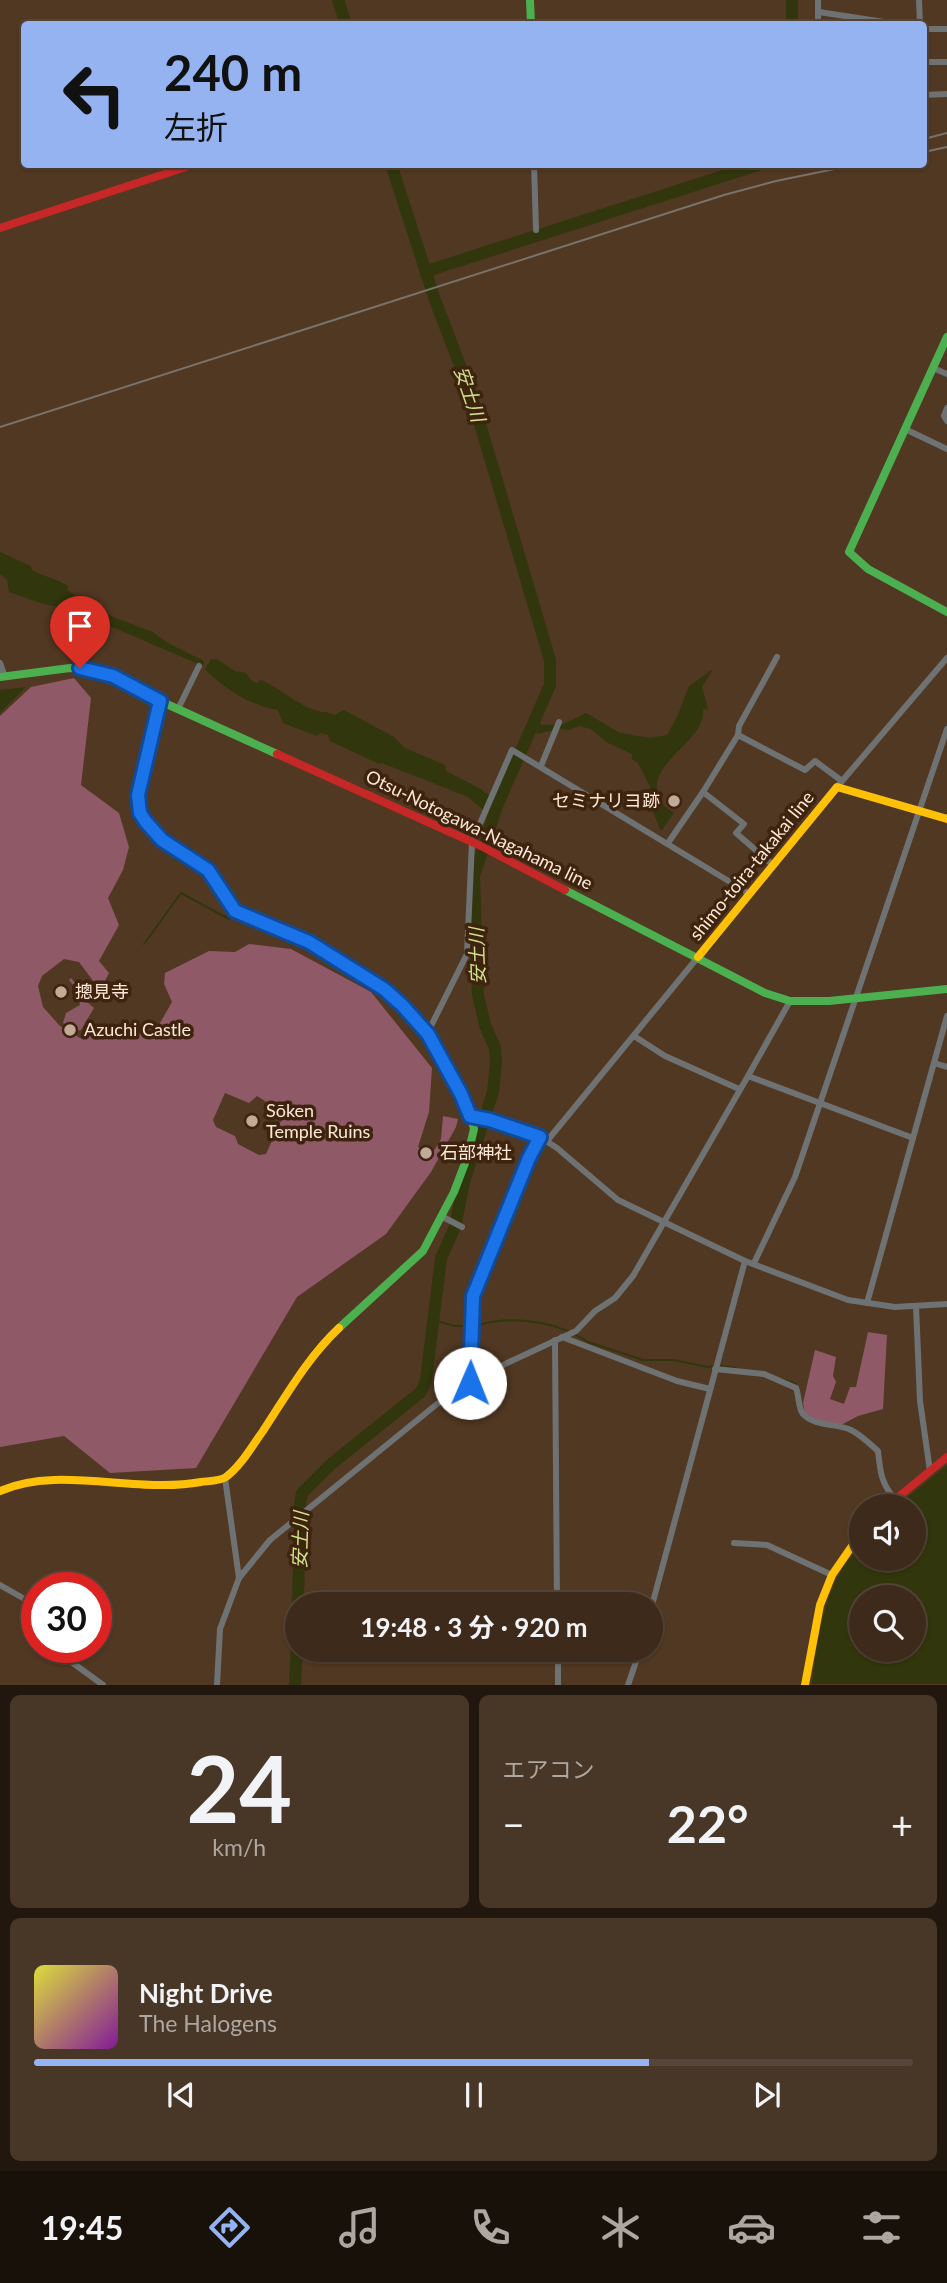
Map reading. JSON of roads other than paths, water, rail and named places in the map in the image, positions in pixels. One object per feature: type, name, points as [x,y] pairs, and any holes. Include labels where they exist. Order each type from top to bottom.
[{"type":"main road","points":[[530,0],[531,21]]},
{"type":"main road","points":[[0,228],[183,168]]},
{"type":"main road","points":[[946,339],[849,552],[868,569],[947,612]]},
{"type":"main road","name":"Otsu-Notogawa-Nagahama line","points":[[2,677],[70,668],[91,669],[113,676],[160,701],[480,845],[765,993],[790,1001],[829,1002],[947,989]]},
{"type":"main road","points":[[0,1490],[18,1483],[57,1480],[147,1486],[186,1485],[225,1478],[246,1455],[320,1346],[423,1251],[447,1219],[471,1143],[473,1116],[428,1034],[402,1005],[384,989],[301,937],[235,911],[208,870],[162,840],[140,813],[138,795],[160,701]]},
{"type":"main road","name":"shimo-toira-takakai line","points":[[698,957],[839,784],[947,819]]},
{"type":"main road","points":[[901,1494],[947,1457]]},
{"type":"main road","points":[[805,1685],[820,1605],[832,1575],[849,1550]]},
{"type":"street","points":[[818,0],[818,21]]},
{"type":"street","points":[[919,0],[920,21]]},
{"type":"street","points":[[819,12],[878,21]]},
{"type":"street","points":[[927,29],[947,29]]},
{"type":"street","points":[[927,62],[947,62]]},
{"type":"street","points":[[927,95],[947,94]]},
{"type":"street","points":[[534,168],[536,230]]},
{"type":"street","points":[[933,368],[946,371]]},
{"type":"street","points":[[947,408],[944,416],[947,421]]},
{"type":"street","points":[[905,429],[947,449]]},
{"type":"street","points":[[668,843],[738,735],[739,726],[777,657]]},
{"type":"street","points":[[738,735],[805,770],[815,761],[839,784],[947,659]]},
{"type":"street","points":[[0,663],[2,677]]},
{"type":"street","points":[[178,709],[198,666]]},
{"type":"street","points":[[541,766],[559,722]]},
{"type":"street","points":[[754,1263],[795,1177],[947,729]]},
{"type":"street","points":[[428,1034],[467,954],[483,816],[512,751],[750,894]]},
{"type":"street","points":[[703,792],[744,824],[736,833],[773,865]]},
{"type":"street","points":[[470,1383],[473,1296],[529,1158],[698,957]]},
{"type":"street","points":[[217,1685],[220,1629],[239,1578],[253,1558],[296,1517],[437,1404],[470,1383],[576,1331],[596,1311],[615,1298],[633,1276],[790,1001]]},
{"type":"street","points":[[867,1304],[947,1016]]},
{"type":"street","points":[[634,1036],[665,1056],[739,1089]]},
{"type":"street","points":[[934,1063],[947,1067]]},
{"type":"street","points":[[748,1076],[913,1138]]},
{"type":"street","points":[[473,1116],[543,1139],[618,1200],[745,1261],[848,1300],[895,1307],[947,1304]]},
{"type":"street","points":[[447,1219],[462,1227]]},
{"type":"street","points":[[656,1592],[745,1261]]},
{"type":"street","points":[[916,1306],[920,1401],[929,1471]]},
{"type":"street","points":[[561,1337],[677,1381],[710,1389]]},
{"type":"street","points":[[557,1592],[561,1337]]},
{"type":"street","points":[[715,1369],[764,1374],[796,1388],[803,1414],[814,1421],[851,1430],[878,1451],[881,1478],[890,1494]]},
{"type":"street","points":[[225,1478],[239,1578]]},
{"type":"street","points":[[734,1543],[767,1545],[832,1575]]},
{"type":"street","points":[[0,1585],[21,1596]]},
{"type":"street","points":[[558,1662],[558,1685]]},
{"type":"street","points":[[628,1685],[636,1662]]},
{"type":"street","points":[[73,1663],[103,1685]]},
{"type":"waterway","points":[[338,0],[345,21]]},
{"type":"waterway","points":[[792,0],[792,21]]},
{"type":"waterway","name":"安土川","points":[[298,1592],[302,1493],[330,1465],[421,1392],[426,1380],[441,1258],[455,1227],[464,1182],[493,1092],[496,1062],[495,1048],[485,1025],[478,995],[474,876],[497,806],[550,685],[550,660],[472,397],[435,300],[392,168]]},
{"type":"waterway","points":[[426,274],[433,269],[749,168]]},
{"type":"waterway","points":[[144,944],[181,893],[229,919],[233,912]]},
{"type":"waterway","points":[[433,1320],[455,1326],[469,1326]]},
{"type":"waterway","points":[[474,1326],[498,1321],[521,1321],[568,1331]]},
{"type":"waterway","points":[[576,1335],[588,1342],[643,1360],[674,1360],[707,1367],[715,1366]]},
{"type":"waterway","points":[[721,1366],[736,1368]]},
{"type":"waterway","points":[[782,1379],[796,1384]]},
{"type":"waterway","name":"安土川","points":[[295,1685],[296,1662]]},
{"type":"railway","points":[[927,138],[947,133]]},
{"type":"railway","points":[[927,151],[947,147]]},
{"type":"railway","points":[[0,427],[724,195],[839,168]]},
{"type":"place","name":"セミナリヨ跡","points":[[674,801]]},
{"type":"place","name":"摠見寺","points":[[61,992]]},
{"type":"place","name":"Azuchi Castle","points":[[70,1030]]},
{"type":"place","name":"Sōken Temple Ruins","points":[[252,1121]]},
{"type":"place","name":"石部神社","points":[[426,1153]]}]
